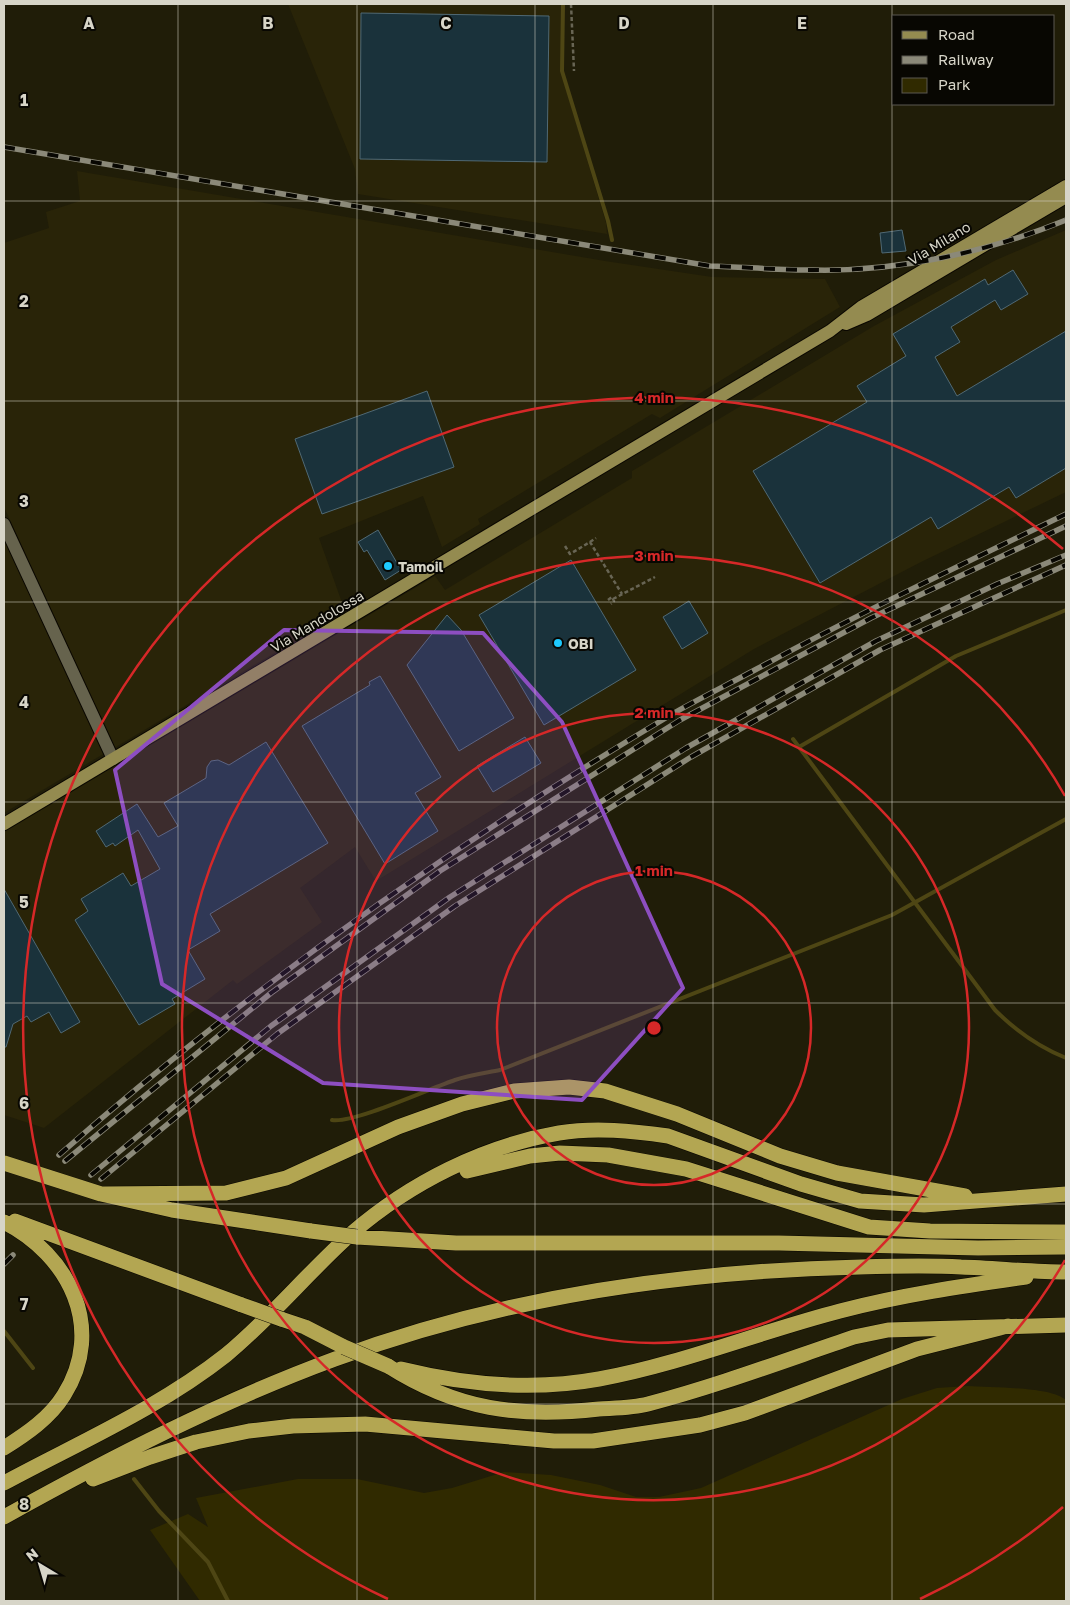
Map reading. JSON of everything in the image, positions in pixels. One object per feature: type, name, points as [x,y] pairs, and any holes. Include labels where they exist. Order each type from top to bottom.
[{"type":"highway","points":[[101,1194],[226,1193],[286,1178],[398,1127],[462,1104],[514,1091],[569,1087],[604,1091],[677,1114],[780,1156],[837,1173],[906,1187],[993,1200]]},
{"type":"highway","points":[[4,1484],[164,1398],[196,1377],[227,1354],[330,1253],[412,1187],[470,1160],[526,1140],[561,1133],[586,1131],[642,1132],[668,1136],[801,1184],[860,1202],[924,1205],[1066,1194]]},
{"type":"highway","points":[[375,1215],[441,1181],[474,1168],[530,1156],[560,1153],[608,1155],[686,1170],[869,1227],[1063,1240]]},
{"type":"highway","points":[[4,1163],[101,1194],[172,1210],[357,1237],[456,1243],[779,1243],[978,1248],[1063,1240]]},
{"type":"highway","points":[[4,1217],[305,1327],[344,1347],[388,1366],[415,1383],[444,1396],[494,1409],[560,1413],[646,1404],[854,1337],[888,1330],[1066,1325]]},
{"type":"highway","points":[[4,1222],[41,1246],[56,1262],[68,1281],[76,1300],[82,1326],[81,1350],[74,1374],[64,1395],[36,1425],[4,1448]]},
{"type":"highway","points":[[5,1516],[185,1424],[335,1358],[474,1316],[539,1300],[709,1277],[840,1268],[958,1266],[1063,1272]]},
{"type":"highway","points":[[388,1366],[453,1381],[490,1384],[530,1384],[598,1379],[647,1368],[819,1316],[889,1298],[1063,1272]]},
{"type":"highway","points":[[5,1516],[150,1457],[196,1442],[249,1431],[325,1423],[365,1424],[554,1441],[593,1442],[700,1425],[745,1413],[917,1349],[1008,1326]]},
{"type":"main road","name":"Via Milano","points":[[644,442],[830,331],[861,307],[1066,186]]},
{"type":"main road","name":"Via Milano","points":[[830,331],[867,315],[1066,197]]},
{"type":"main road","name":"Via Mandolossa","points":[[4,824],[644,442]]},
{"type":"street","points":[[4,524],[113,759]]},
{"type":"path","points":[[571,4],[574,72]]},
{"type":"path","points":[[565,546],[570,554],[596,538]]},
{"type":"path","points":[[590,542],[622,594]]},
{"type":"path","points":[[608,600],[655,577]]},
{"type":"path","points":[[611,604],[614,601],[613,599]]},
{"type":"highlighted area","points":[[284,630],[483,633],[562,722],[683,988],[582,1100],[323,1083],[162,984],[115,770]]},
{"type":"shaded area","points":[[288,4],[561,4],[561,72],[606,223],[607,234],[358,194],[355,169]]},
{"type":"shaded area","points":[[77,171],[605,261],[712,277],[825,279],[840,307],[660,418],[652,414],[478,519],[480,524],[442,547],[423,496],[319,538],[345,611],[114,748],[4,507],[4,243],[49,228],[46,212],[80,201]]},
{"type":"shaded area","points":[[1066,230],[1066,492],[921,562],[754,649],[376,881],[355,847],[300,888],[322,922],[237,984],[233,980],[44,1128],[4,1115],[4,832],[435,576],[445,590],[632,478],[632,471],[874,326],[996,260]]},
{"type":"shaded area","points":[[4,530],[105,753],[4,813]]},
{"type":"green space","points":[[968,1386],[1034,1390],[1058,1395],[1066,1400],[1066,1601],[200,1601],[150,1530],[188,1514],[208,1527],[196,1498],[298,1479],[357,1479],[424,1493],[452,1488],[504,1472],[551,1475],[600,1485],[636,1497],[659,1497],[701,1488],[902,1399],[937,1388]]},
{"type":"building","points":[[361,13],[549,16],[547,162],[360,159]]},
{"type":"building","points":[[902,230],[906,251],[882,253],[880,233]]},
{"type":"building","points":[[1013,270],[1028,294],[1001,310],[995,300],[951,327],[960,342],[935,357],[957,396],[1066,331],[1066,468],[1016,498],[1009,487],[938,529],[931,517],[820,583],[753,471],[867,402],[857,386],[906,356],[893,334],[985,279],[988,285]]},
{"type":"building","points":[[427,391],[454,467],[322,514],[295,439]]},
{"type":"building","points":[[378,530],[401,570],[385,580],[367,550],[364,552],[358,542]]},
{"type":"building","name":"OBI","points":[[571,560],[636,670],[544,725],[479,615]]},
{"type":"building","points":[[689,601],[708,633],[682,649],[663,617]]},
{"type":"building","points":[[447,615],[461,630],[514,718],[459,751],[407,665]]},
{"type":"building","points":[[380,676],[441,777],[415,793],[438,831],[385,864],[302,726],[370,685],[369,682]]},
{"type":"building","points":[[525,737],[541,763],[493,792],[477,766]]},
{"type":"building","points":[[266,742],[328,843],[210,914],[220,931],[188,950],[205,979],[172,999],[175,1004],[139,1025],[75,920],[88,911],[81,899],[123,873],[131,886],[160,869],[138,830],[115,846],[113,843],[106,847],[96,831],[137,804],[158,837],[178,826],[164,803],[206,778],[207,767],[211,761],[218,760],[229,765]]},
{"type":"building","points":[[4,889],[80,1022],[61,1033],[49,1012],[31,1022],[27,1016],[13,1024],[6,1047],[4,1047]]},
{"type":"waterway","points":[[563,4],[562,71],[608,221],[612,240]]},
{"type":"waterway","points":[[799,747],[956,656],[1066,610]]},
{"type":"waterway","points":[[793,739],[995,1010],[1028,1038],[1066,1058]]},
{"type":"waterway","points":[[332,1120],[357,1117],[460,1078],[500,1070],[892,915],[1066,819]]},
{"type":"waterway","points":[[4,1331],[33,1368]]},
{"type":"waterway","points":[[134,1479],[159,1511],[208,1562],[228,1601]]},
{"type":"railway","points":[[4,147],[710,266],[787,270],[877,268],[942,258],[1006,242],[1066,220]]},
{"type":"railway","points":[[59,1155],[131,1093],[205,1034],[356,920],[513,813],[593,762],[674,713],[802,645],[877,606],[1066,514]]},
{"type":"railway","points":[[65,1161],[271,993],[440,871],[680,720],[871,618],[1066,526]]},
{"type":"railway","points":[[91,1175],[271,1026],[450,897],[686,748],[876,641],[997,584],[1066,555]]},
{"type":"railway","points":[[101,1179],[277,1034],[455,906],[691,757],[880,650],[1066,565]]},
{"type":"railway","points":[[4,1264],[13,1255]]},
{"type":"place","name":"Tamoil","points":[[388,566]]},
{"type":"place","name":"OBI","points":[[558,643]]}]
